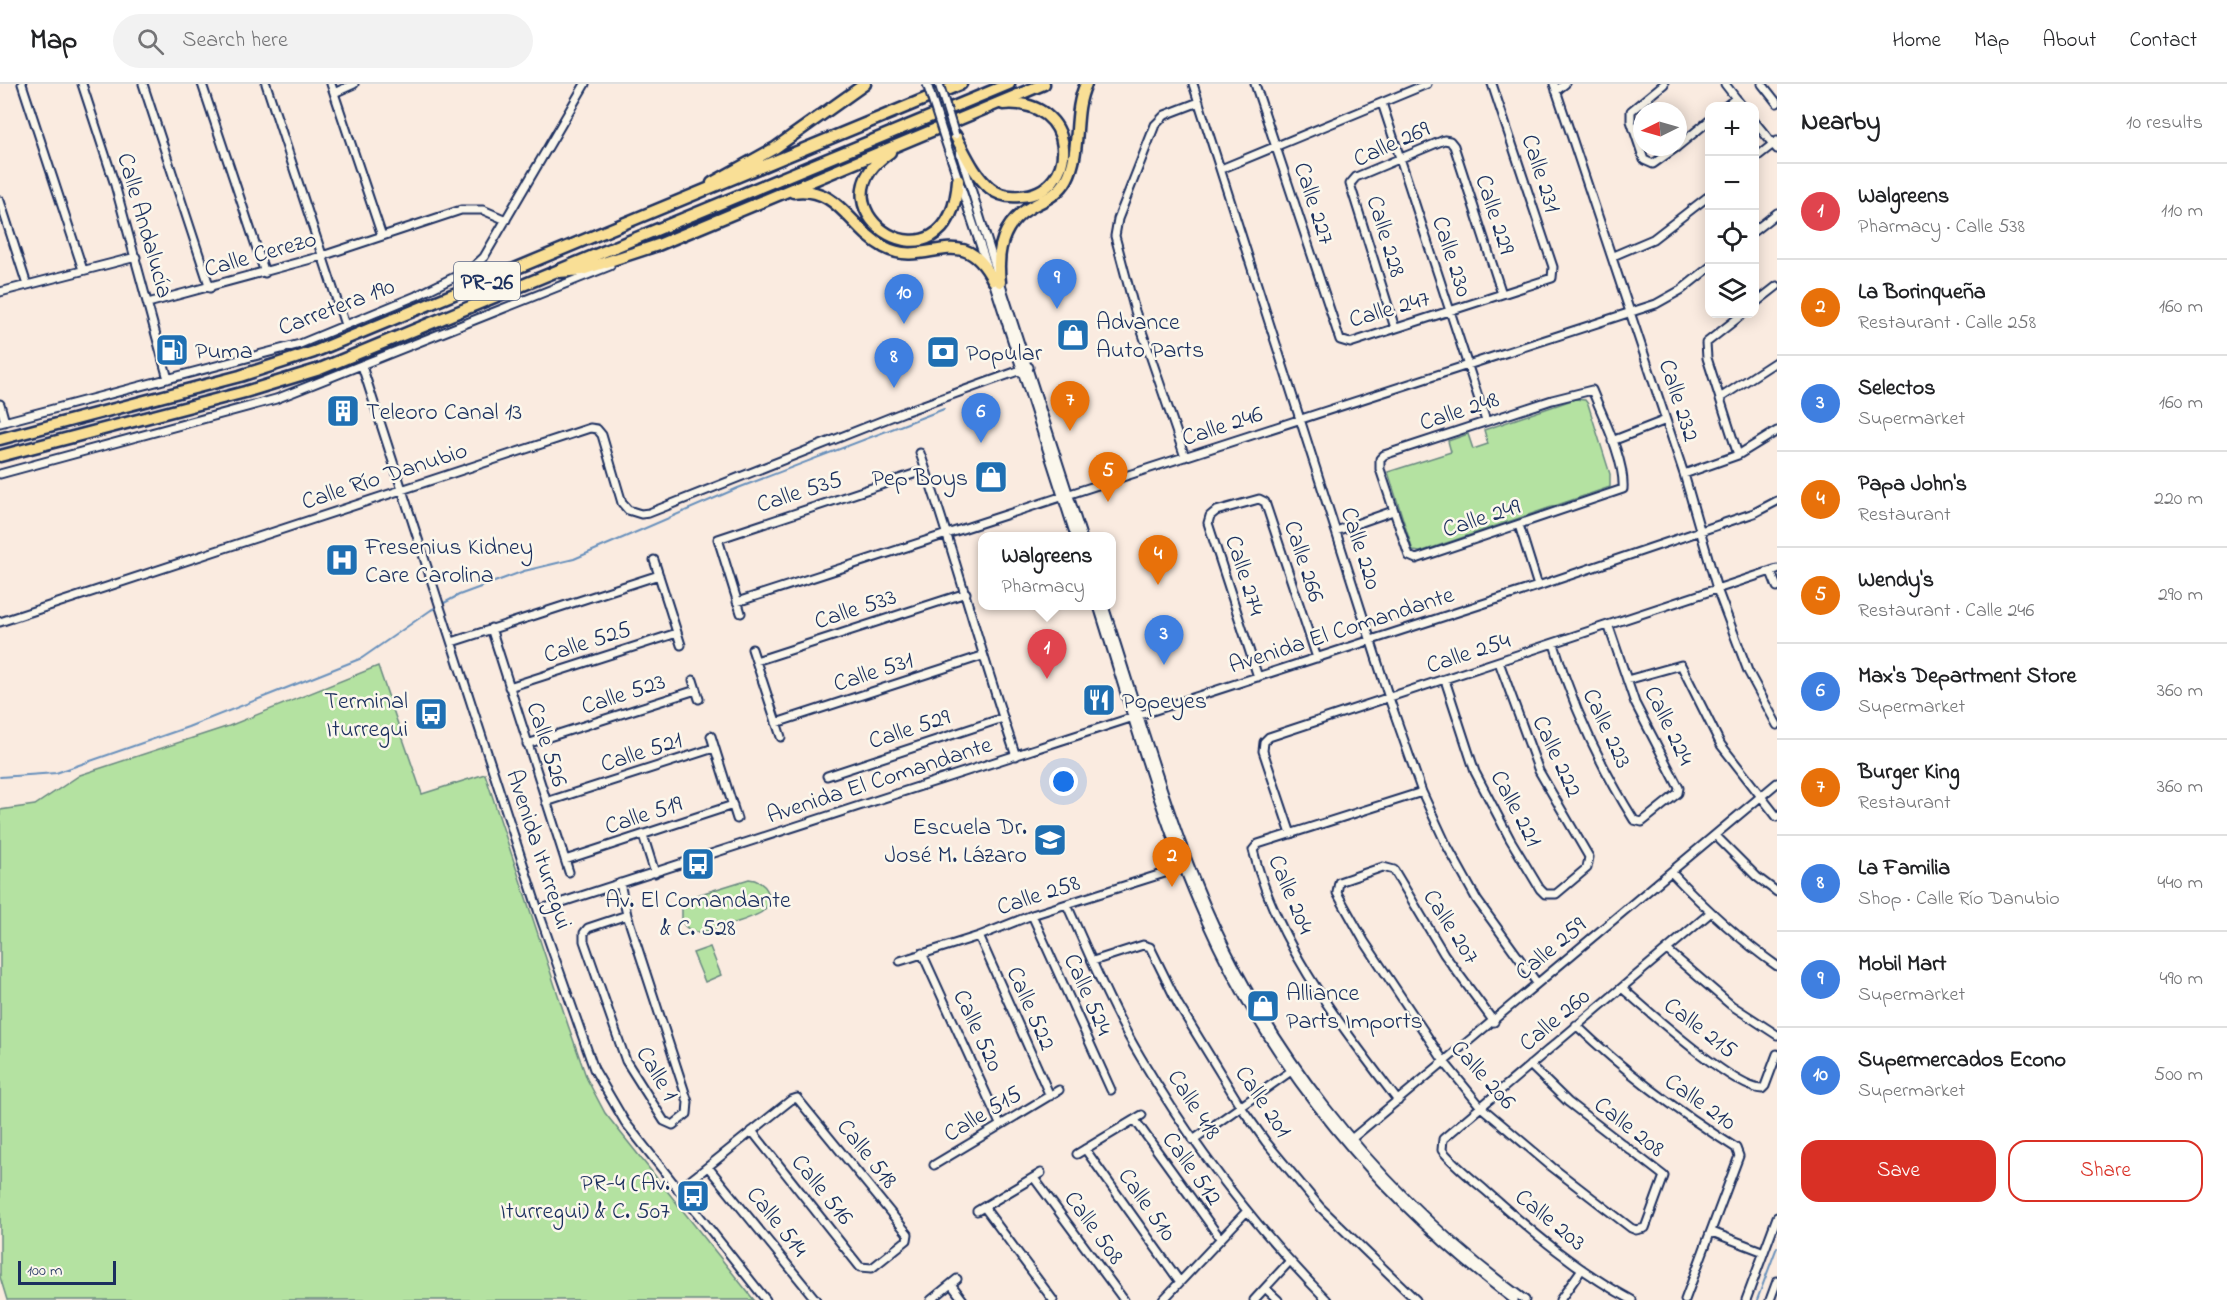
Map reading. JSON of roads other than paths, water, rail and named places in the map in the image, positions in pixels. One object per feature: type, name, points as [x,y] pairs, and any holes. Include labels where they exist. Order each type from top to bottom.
[{"type":"highway","name":"PR-26","points":[[0,439],[240,376],[304,356],[961,84]]},
{"type":"highway","name":"PR-26","points":[[0,456],[288,380],[357,354],[1009,84]]},
{"type":"highway","points":[[548,273],[582,270],[658,244],[1044,84]]},
{"type":"highway","points":[[996,281],[998,250],[1006,230],[1020,215],[1060,189],[1070,171],[1080,104],[1086,84]]},
{"type":"highway","points":[[684,200],[775,148],[861,86]]},
{"type":"highway","points":[[950,137],[979,177],[992,190],[1018,197],[1028,196],[1047,186],[1055,178],[1063,155],[1057,126],[1041,109],[1031,105],[994,105]]},
{"type":"highway","points":[[916,137],[880,158],[867,175],[862,198],[868,217],[875,227],[900,240],[920,240],[937,234],[945,227],[955,207],[958,180]]},
{"type":"highway","points":[[780,193],[805,191],[830,198],[838,203],[873,239],[892,250],[907,252],[952,249],[970,252],[980,259],[996,281]]},
{"type":"street","points":[[22,84],[83,270]]},
{"type":"street","name":"Calle Andalucía","points":[[82,84],[136,257],[168,379]]},
{"type":"street","points":[[143,84],[210,288]]},
{"type":"street","points":[[202,84],[265,273]]},
{"type":"street","points":[[266,84],[345,325]]},
{"type":"street","points":[[331,84],[382,236]]},
{"type":"street","points":[[334,93],[354,84]]},
{"type":"street","name":"Carretera 190","points":[[2,423],[286,348],[345,325],[471,269],[484,257],[585,84]]},
{"type":"street","points":[[927,84],[950,137],[996,281],[1020,369],[1080,532]]},
{"type":"street","points":[[939,84],[958,180],[1029,367],[1075,532]]},
{"type":"street","name":"Calle 220","points":[[1193,84],[1370,640],[1422,792],[1478,900],[1537,983]]},
{"type":"street","name":"Calle 227","points":[[1255,84],[1338,334]]},
{"type":"street","points":[[1221,169],[1427,84]]},
{"type":"street","name":"Calle 231","points":[[1492,84],[1554,274]]},
{"type":"street","points":[[1555,88],[1565,84]]},
{"type":"street","points":[[1643,102],[1664,84]]},
{"type":"street","points":[[1725,84],[1739,102]]},
{"type":"street","points":[[1762,84],[1777,103]]},
{"type":"street","name":"Calle 232","points":[[1555,88],[1684,474],[1717,589],[1748,671],[1777,724]]},
{"type":"street","points":[[1731,102],[1736,98]]},
{"type":"street","points":[[1185,457],[1135,310],[1115,236],[1118,219],[1155,125],[1165,115],[1199,102]]},
{"type":"street","name":"Calle 230","points":[[1382,103],[1486,422]]},
{"type":"street","points":[[1633,110],[1631,111],[1633,127]]},
{"type":"street","points":[[1687,139],[1705,124]]},
{"type":"street","points":[[1759,126],[1776,145],[1759,156]]},
{"type":"street","name":"Calle 269","points":[[1352,190],[1350,184],[1356,177],[1400,158],[1444,140],[1450,141],[1454,146]]},
{"type":"street","name":"Calle 229","points":[[1454,146],[1502,294]]},
{"type":"street","points":[[1643,156],[1644,160],[1653,164],[1667,156]]},
{"type":"street","name":"Calle 228","points":[[1352,190],[1395,328]]},
{"type":"street","points":[[1613,256],[1653,239],[1705,199]]},
{"type":"street","points":[[0,201],[27,285]]},
{"type":"street","name":"Calle Cerezo","points":[[148,303],[265,273],[461,210],[483,210],[506,220]]},
{"type":"street","points":[[1759,228],[1777,213]]},
{"type":"street","points":[[0,474],[241,410],[362,366],[646,253],[658,244]]},
{"type":"street","points":[[0,292],[136,257]]},
{"type":"street","name":"Calle 246","points":[[737,602],[1656,304],[1681,290],[1705,271]]},
{"type":"street","name":"Calle 247","points":[[1338,334],[1340,340],[1350,343],[1550,280],[1554,274]]},
{"type":"street","points":[[1759,301],[1777,286]]},
{"type":"street","points":[[1738,318],[1706,344],[1707,358],[1738,455]]},
{"type":"street","points":[[1720,398],[1777,361]]},
{"type":"street","name":"Avenida Iturregui","points":[[362,366],[538,910],[599,1079],[625,1122],[766,1300]]},
{"type":"street","name":"Calle Río Danubio","points":[[0,622],[590,428],[597,429],[602,435],[622,503],[628,510],[649,513],[898,414],[1029,367]]},
{"type":"street","name":"Calle 248","points":[[1393,511],[1380,469],[1380,459],[1384,455],[1552,400],[1592,390],[1612,441]]},
{"type":"street","points":[[0,404],[2,423]]},
{"type":"street","points":[[1612,441],[1666,420]]},
{"type":"street","points":[[1684,474],[1738,455],[1777,431]]},
{"type":"street","name":"Calle 249","points":[[1393,511],[1412,558],[1416,559],[1562,512],[1623,489],[1624,480],[1612,441]]},
{"type":"street","points":[[920,453],[966,593],[982,656],[1016,756]]},
{"type":"street","name":"Calle 535","points":[[737,602],[718,539],[926,470]]},
{"type":"street","name":"Calle 274","points":[[1258,677],[1208,523],[1210,516],[1216,511],[1259,499],[1265,502],[1268,511]]},
{"type":"street","name":"Avenida El Comandante","points":[[538,910],[1538,586],[1754,513],[1777,501]]},
{"type":"street","name":"Calle 266","points":[[1268,511],[1317,658]]},
{"type":"street","points":[[1336,531],[1393,511]]},
{"type":"street","points":[[1520,525],[1538,586]]},
{"type":"street","points":[[654,560],[681,645]]},
{"type":"street","points":[[1774,571],[1777,587]]},
{"type":"street","name":"Calle 254","points":[[1291,834],[1263,751],[1264,742],[1269,737],[1774,571]]},
{"type":"street","points":[[452,642],[659,575]]},
{"type":"street","name":"Calle 533","points":[[756,661],[966,593]]},
{"type":"street","points":[[737,602],[741,613]]},
{"type":"street","points":[[1099,610],[1137,716]]},
{"type":"street","points":[[1105,610],[1186,866],[1243,981],[1294,1069],[1349,1141],[1432,1234],[1514,1300]]},
{"type":"street","name":"Calle 224","points":[[1608,627],[1646,726],[1679,788],[1669,800],[1642,822],[1638,822]]},
{"type":"street","name":"Calle 526","points":[[490,628],[569,872]]},
{"type":"street","name":"Calle 525","points":[[509,687],[677,633]]},
{"type":"street","name":"Calle 223","points":[[1554,644],[1588,740],[1615,790],[1634,820],[1638,822]]},
{"type":"street","points":[[752,649],[781,737]]},
{"type":"street","name":"Calle 531","points":[[776,723],[982,656]]},
{"type":"street","name":"Calle 222","points":[[1499,662],[1528,747],[1590,861]]},
{"type":"street","points":[[1627,680],[1681,665],[1721,745],[1777,817]]},
{"type":"street","name":"Calle 523","points":[[693,680],[699,699]]},
{"type":"street","name":"Calle 221","points":[[1445,680],[1475,772],[1510,839],[1540,889],[1545,894],[1556,894],[1587,868],[1590,861]]},
{"type":"street","name":"Calle 523","points":[[527,744],[696,690]]},
{"type":"street","name":"Calle 529","points":[[827,776],[1003,717]]},
{"type":"street","points":[[711,736],[737,819]]},
{"type":"street","name":"Calle 521","points":[[546,802],[714,748]]},
{"type":"street","name":"Calle 259","points":[[1349,1141],[1777,783]]},
{"type":"street","name":"Calle 204","points":[[1398,1101],[1321,995],[1277,919],[1253,850],[1257,844],[1422,792]]},
{"type":"street","name":"Calle 519","points":[[565,861],[733,805]]},
{"type":"street","points":[[643,835],[655,873]]},
{"type":"street","points":[[1715,835],[1757,877],[1777,892]]},
{"type":"street","name":"Calle 258","points":[[900,961],[979,936],[1032,915],[1186,866]]},
{"type":"street","name":"Calle 207","points":[[1342,901],[1337,893],[1340,882],[1383,867],[1394,870],[1444,954],[1494,1022]]},
{"type":"street","points":[[1671,872],[1710,913],[1748,946],[1777,966]]},
{"type":"street","name":"Calle 1","points":[[620,883],[627,915],[688,1102],[687,1114],[673,1125],[664,1121],[626,1061],[584,941],[584,933],[588,928],[627,915]]},
{"type":"street","name":"Calle 206","points":[[1342,901],[1402,1002],[1445,1063],[1481,1107],[1631,1228],[1641,1230]]},
{"type":"street","name":"Calle 418","points":[[1067,905],[1140,1056],[1193,1140],[1246,1212],[1289,1262],[1327,1300]]},
{"type":"street","name":"Calle 260","points":[[1451,1161],[1443,1150],[1443,1139],[1710,913]]},
{"type":"street","name":"Calle 524","points":[[1032,915],[1111,1090]]},
{"type":"street","name":"Calle 522","points":[[979,936],[1050,1096]]},
{"type":"street","name":"Calle 201","points":[[1093,961],[1143,945],[1150,946],[1178,1004],[1241,1107],[1320,1207],[1416,1300]]},
{"type":"street","points":[[1667,950],[1731,1005],[1777,1035]]},
{"type":"street","name":"Calle 520","points":[[922,953],[1000,1124]]},
{"type":"street","name":"Calle 215","points":[[1622,988],[1707,1059],[1751,1086],[1762,1089],[1765,1086],[1777,1054]]},
{"type":"street","name":"Calle 210","points":[[1576,1025],[1672,1108],[1736,1148],[1739,1156],[1685,1300]]},
{"type":"street","name":"Calle 208","points":[[1530,1065],[1568,1102],[1664,1176],[1647,1225],[1641,1230]]},
{"type":"street","points":[[1193,1140],[1294,1069]]},
{"type":"street","name":"Calle 515","points":[[934,1165],[1059,1090]]},
{"type":"street","name":"Calle 518","points":[[752,1131],[797,1098],[908,1234],[907,1240],[872,1268],[865,1269]]},
{"type":"street","points":[[1077,1154],[1142,1115]]},
{"type":"street","name":"Calle 512","points":[[1135,1120],[1220,1238]]},
{"type":"street","points":[[678,1190],[752,1131]]},
{"type":"street","name":"Calle 516","points":[[752,1131],[860,1267],[865,1269]]},
{"type":"street","points":[[1349,1141],[1447,1238],[1525,1300]]},
{"type":"street","name":"Calle 510","points":[[1085,1149],[1180,1282]]},
{"type":"street","name":"Calle 203","points":[[1451,1161],[1506,1209],[1582,1269],[1632,1300]]},
{"type":"street","name":"Calle 514","points":[[708,1167],[816,1300]]},
{"type":"street","points":[[977,1211],[1041,1173]]},
{"type":"street","name":"Calle 508","points":[[1034,1178],[1124,1300]]},
{"type":"street","points":[[984,1207],[1053,1300]]},
{"type":"street","points":[[1163,1300],[1246,1212]]},
{"type":"street","points":[[1746,1300],[1777,1217]]},
{"type":"street","points":[[1712,1232],[1764,1252]]},
{"type":"street","points":[[1254,1300],[1289,1262]]},
{"type":"street","points":[[1560,1300],[1582,1269]]},
{"type":"street","points":[[931,1300],[954,1281],[963,1300]]},
{"type":"street","points":[[1770,1300],[1777,1281]]},
{"type":"street","points":[[1265,1288],[1278,1300]]},
{"type":"waterway","points":[[0,777],[56,773],[188,727],[362,658],[431,610],[459,595],[524,571],[574,559],[738,488],[944,409]]},
{"type":"waterway","points":[[1757,1300],[1777,1247]]},
{"type":"place","name":"Mobil Mart","points":[[1057,309]]},
{"type":"place","name":"Supermercados Econo","points":[[904,324]]},
{"type":"place","name":"Advance Auto Parts","points":[[1073,335]]},
{"type":"place","name":"Puma","points":[[172,350]]},
{"type":"place","name":"Popular","points":[[943,352]]},
{"type":"place","name":"La Familia","points":[[894,388]]},
{"type":"place","name":"Teleoro Canal 13","points":[[343,411]]},
{"type":"place","name":"Burger King","points":[[1070,431]]},
{"type":"place","name":"Max's Department Store","points":[[981,443]]},
{"type":"place","name":"Pep Boys","points":[[991,477]]},
{"type":"place","name":"Wendy's","points":[[1108,502]]},
{"type":"place","name":"Fresenius Kidney Care Carolina","points":[[342,560]]},
{"type":"place","name":"Papa John's","points":[[1158,585]]},
{"type":"place","name":"Selectos","points":[[1164,665]]},
{"type":"place","name":"Walgreens","points":[[1047,679]]},
{"type":"place","name":"Popeyes","points":[[1099,700]]},
{"type":"place","name":"Terminal Iturregui","points":[[431,714]]},
{"type":"place","name":"Escuela Dr. José M. Lázaro","points":[[1050,840]]},
{"type":"place","name":"Av. El Comandante & C. 528","points":[[698,864]]},
{"type":"place","name":"La Borinqueña","points":[[1172,887]]},
{"type":"place","name":"Alliance Parts Imports","points":[[1263,1006]]},
{"type":"place","name":"PR-4 (Av. Iturregui) & C. 507","points":[[693,1196]]}]
